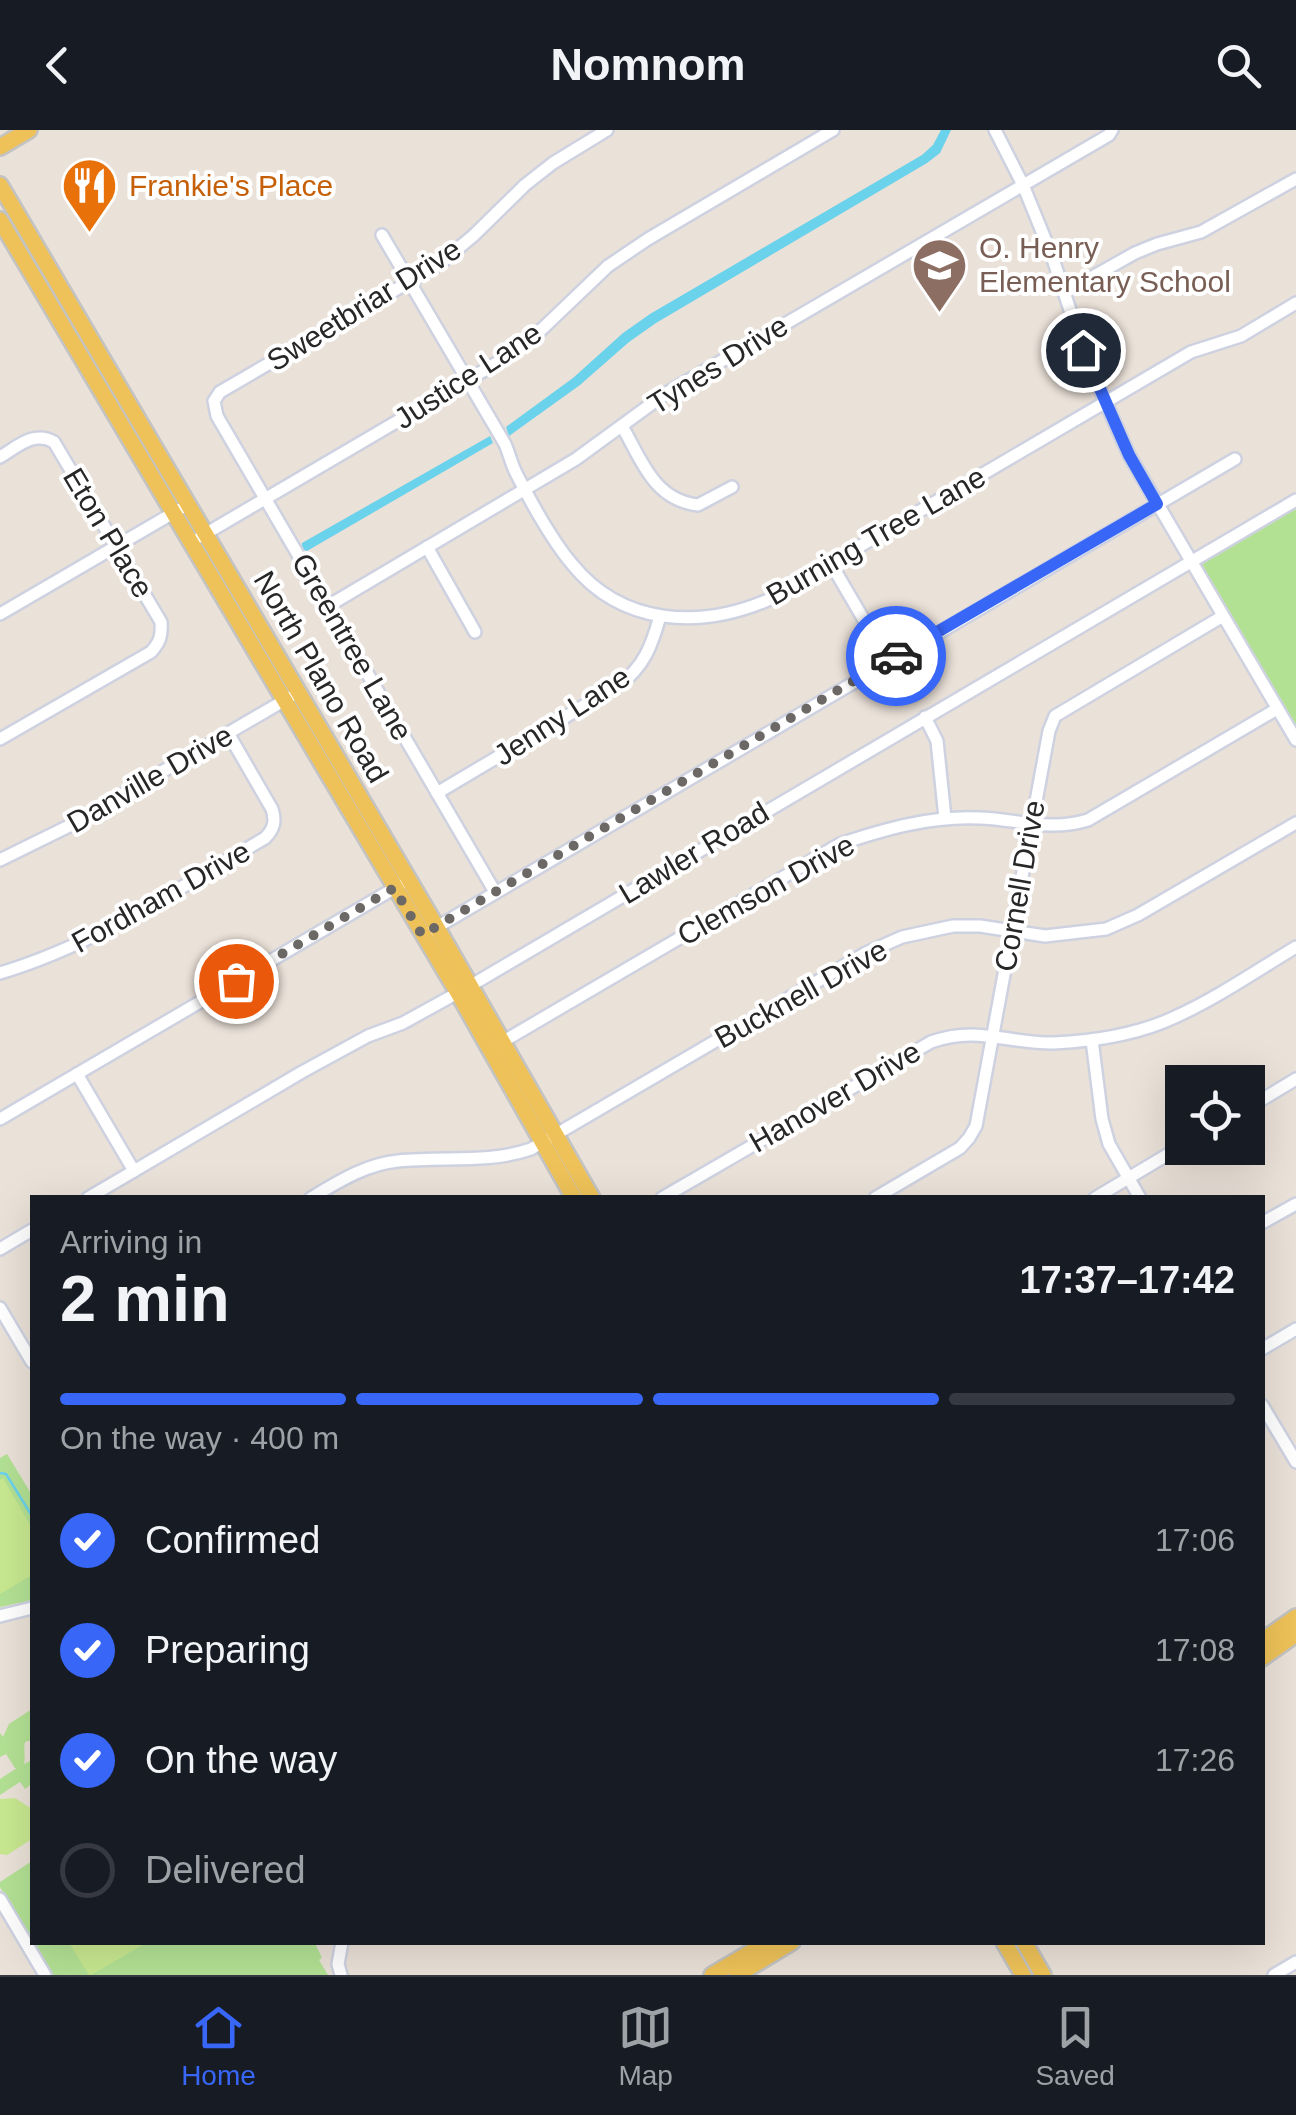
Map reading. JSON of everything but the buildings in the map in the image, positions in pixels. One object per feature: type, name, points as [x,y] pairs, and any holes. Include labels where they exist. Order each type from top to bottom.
[{"type":"main road","points":[[0,147],[29,130]]},
{"type":"main road","name":"North Plano Road","points":[[0,185],[181,509],[549,1139],[590,1195]]},
{"type":"main road","name":"North Plano Road","points":[[0,220],[181,509]]},
{"type":"main road","name":"North Plano Road","points":[[549,1139],[573,1195]]},
{"type":"main road","points":[[1265,1639],[1296,1616]]},
{"type":"main road","points":[[1265,1656],[1296,1634]]},
{"type":"main road","points":[[712,1975],[763,1945]]},
{"type":"main road","points":[[737,1975],[787,1945]]},
{"type":"main road","points":[[1006,1945],[1023,1975]]},
{"type":"main road","points":[[1026,1945],[1043,1975]]},
{"type":"street","name":"Sweetbriar Drive","points":[[214,402],[220,392],[438,265],[525,184],[606,130]]},
{"type":"street","name":"Justice Lane","points":[[198,538],[500,361],[541,330],[608,266],[833,130]]},
{"type":"street","points":[[995,130],[1023,184],[1086,358],[1129,455],[1296,740]]},
{"type":"street","name":"Tynes Drive","points":[[328,606],[576,460],[665,394],[1112,130]]},
{"type":"street","points":[[1064,293],[1135,253],[1201,232],[1296,179]]},
{"type":"street","name":"Burning Tree Lane","points":[[382,235],[505,444],[525,490],[570,562],[618,602],[678,619],[734,613],[768,600],[1191,352],[1241,336],[1296,304]]},
{"type":"street","name":"Greentree Lane","points":[[214,402],[217,416],[264,499],[495,892]]},
{"type":"street","points":[[622,426],[654,482],[673,499],[698,505],[732,487]]},
{"type":"street","name":"Eton Place","points":[[0,457],[30,439],[44,437],[54,442],[161,622],[162,635],[150,652],[0,739]]},
{"type":"street","points":[[430,931],[1234,459]]},
{"type":"street","name":"Lawler Road","points":[[93,1195],[368,1036],[403,1023],[464,989],[1296,500]]},
{"type":"street","points":[[0,614],[181,509]]},
{"type":"street","points":[[427,548],[475,632]]},
{"type":"street","points":[[830,562],[888,661]]},
{"type":"street","name":"Jenny Lane","points":[[437,793],[633,675],[652,646],[660,616]]},
{"type":"street","name":"Cornell Drive","points":[[880,1195],[960,1148],[970,1138],[978,1115],[1049,731],[1055,716],[1223,616]]},
{"type":"street","name":"Danville Drive","points":[[0,860],[69,826],[291,696]]},
{"type":"street","name":"Clemson Drive","points":[[496,1046],[840,844],[893,827],[944,818],[976,817],[1054,827],[1088,820],[1278,709]]},
{"type":"street","points":[[925,717],[937,741],[944,818]]},
{"type":"street","name":"Fordham Drive","points":[[0,974],[65,951],[272,832],[272,809],[228,734]]},
{"type":"street","name":"Bucknell Drive","points":[[316,1195],[350,1175],[394,1161],[480,1160],[530,1150],[866,953],[902,937],[952,926],[1045,936],[1106,929],[1138,915],[1296,823]]},
{"type":"street","points":[[0,1119],[401,884]]},
{"type":"street","name":"Hanover Drive","points":[[667,1195],[931,1042],[949,1035],[993,1035],[1048,1043],[1122,1035],[1173,1018],[1296,947]]},
{"type":"street","points":[[1092,1040],[1109,1144],[1138,1195]]},
{"type":"street","points":[[77,1074],[134,1170]]},
{"type":"street","points":[[1265,1098],[1296,1079]]},
{"type":"street","points":[[1100,1195],[1165,1156]]},
{"type":"street","points":[[1265,1221],[1296,1204]]},
{"type":"street","points":[[0,1249],[30,1231]]},
{"type":"street","points":[[0,1308],[30,1359]]},
{"type":"street","points":[[1265,1346],[1296,1329]]},
{"type":"street","points":[[1265,1409],[1295,1459]]},
{"type":"street","points":[[0,1616],[30,1608]]},
{"type":"street","points":[[0,1899],[45,1975]]},
{"type":"street","points":[[341,1945],[338,1964],[341,1975]]},
{"type":"street","points":[[1274,1975],[1296,1962]]},
{"type":"green space","points":[[1296,507],[1296,729],[1200,565]]},
{"type":"green space","points":[[7,1454],[30,1492],[30,1600],[0,1607],[0,1458]]},
{"type":"green space","points":[[3,1478],[30,1525],[30,1576],[0,1594]]},
{"type":"green space","points":[[30,1710],[30,1741],[25,1742],[24,1764],[30,1761],[30,1785],[25,1789],[20,1782],[0,1795],[0,1779],[17,1768],[6,1754],[0,1757],[0,1733],[3,1737],[9,1724]]},
{"type":"green space","points":[[15,1798],[30,1808],[30,1840],[7,1855],[0,1854],[0,1799]]},
{"type":"green space","points":[[30,1862],[30,1939],[0,1887],[0,1882]]},
{"type":"green space","points":[[34,1945],[316,1945],[328,1975],[52,1975]]},
{"type":"green space","points":[[70,1945],[143,1945],[91,1975]]},
{"type":"water","points":[[941,130],[951,130],[940,153],[927,163],[656,323],[509,436],[506,427],[573,378],[623,333],[922,155]]},
{"type":"water","points":[[490,436],[493,443],[307,551],[302,549],[302,543]]},
{"type":"waterway","points":[[0,1473],[6,1474],[30,1513]]},
{"type":"way so far","points":[[236,981],[394,888],[422,935],[896,656]]},
{"type":"place","name":"Frankie's Place","points":[[90,235]]},
{"type":"place","name":"O. Henry Elementary School","points":[[940,314]]},
{"type":"route","points":[[896,656],[1157,504],[1129,455],[1083,350]]}]
